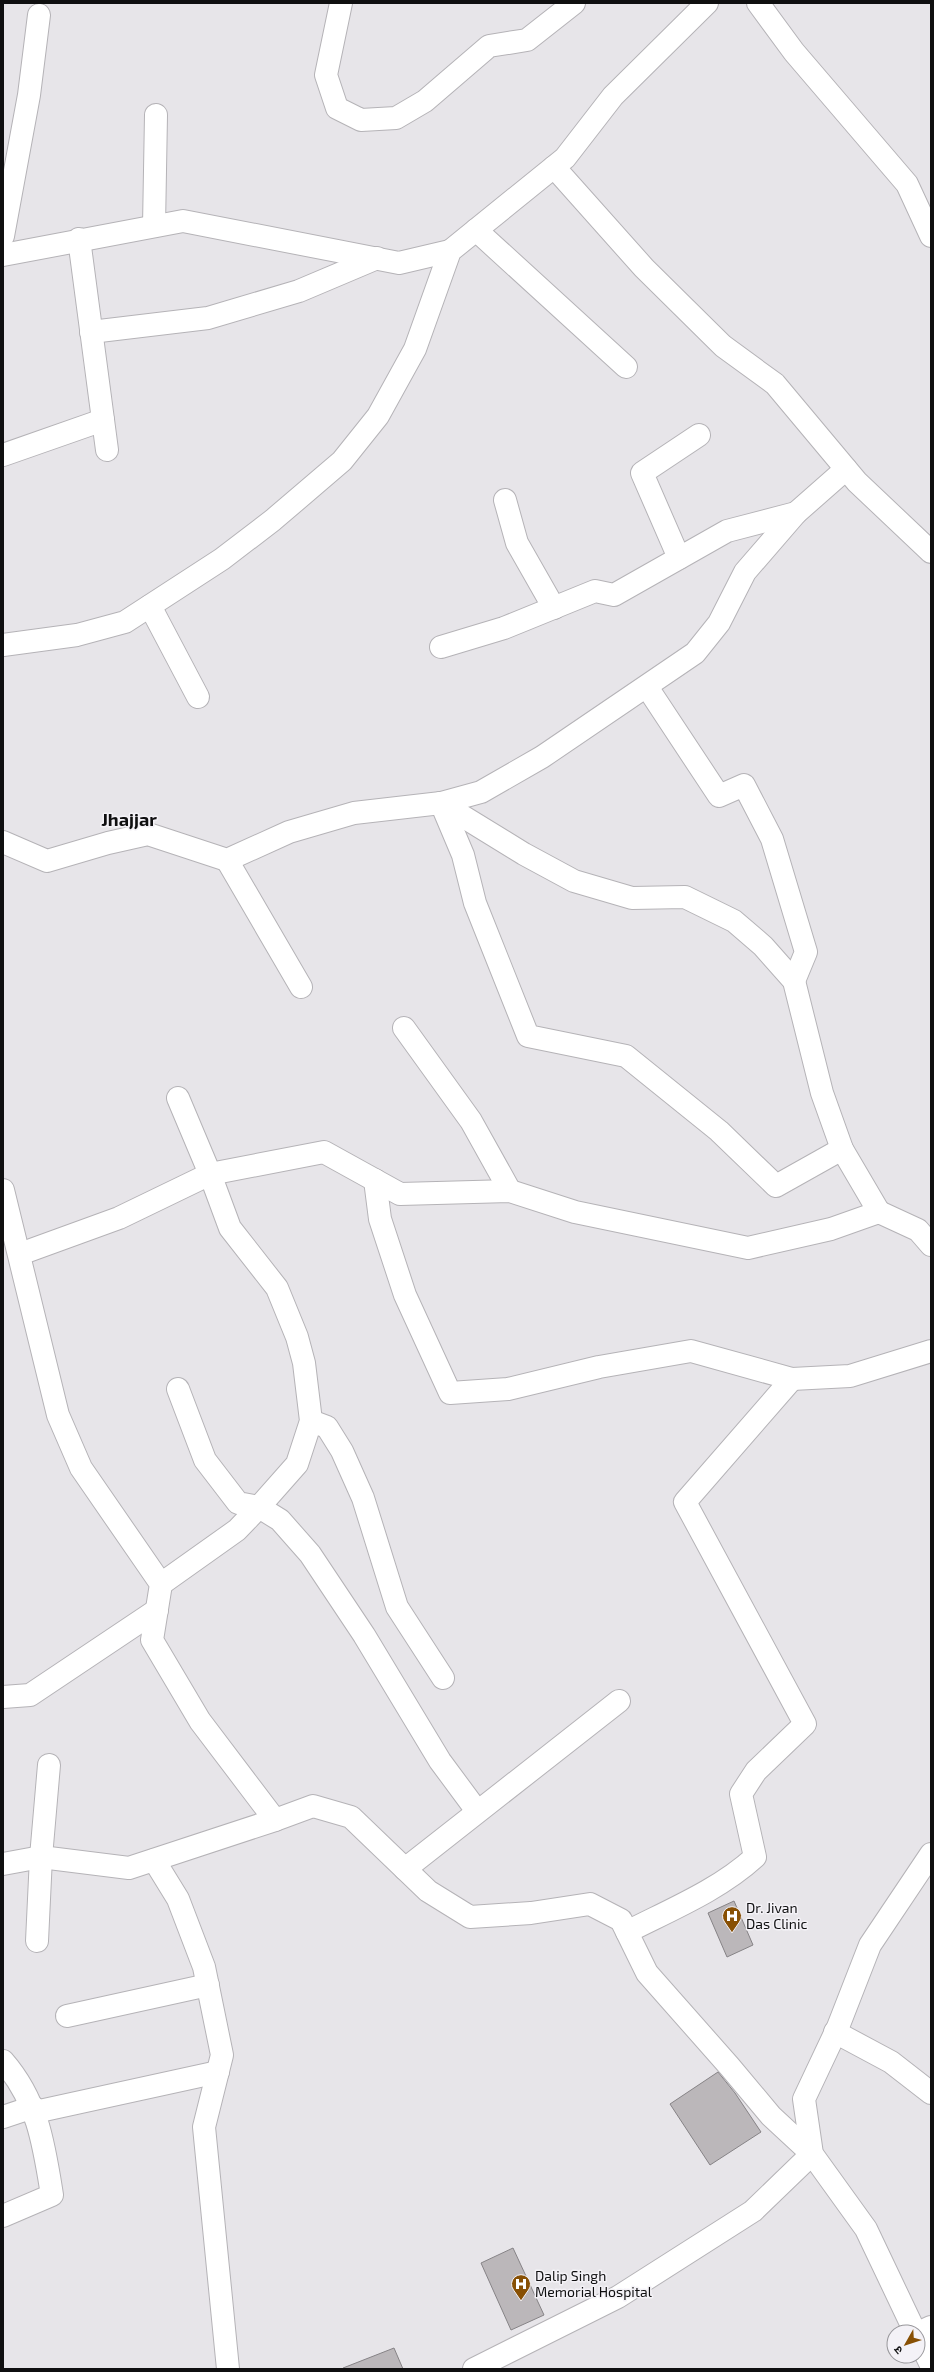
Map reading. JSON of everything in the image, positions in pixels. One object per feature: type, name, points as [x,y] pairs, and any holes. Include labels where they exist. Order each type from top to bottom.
[{"type":"street","points":[[341,3],[326,75],[337,108],[361,120],[396,118],[425,101],[488,46],[527,40],[574,3]]},
{"type":"street","points":[[3,255],[79,239],[183,221],[399,263],[450,251],[566,158],[613,96],[707,3]]},
{"type":"street","points":[[758,3],[794,52],[907,184],[931,236]]},
{"type":"street","points":[[3,236],[29,95],[39,15]]},
{"type":"street","points":[[154,226],[156,115]]},
{"type":"street","points":[[554,167],[644,268],[718,340],[775,384],[846,469],[931,552]]},
{"type":"street","points":[[476,230],[626,367]]},
{"type":"street","points":[[79,239],[107,450]]},
{"type":"street","points":[[3,645],[77,635],[125,622],[222,559],[342,461],[378,416],[416,349],[450,251]]},
{"type":"street","points":[[91,332],[208,318],[299,291],[377,258]]},
{"type":"street","points":[[3,455],[103,420]]},
{"type":"street","points":[[679,558],[642,473],[700,435]]},
{"type":"street","points":[[227,860],[289,832],[354,813],[441,803],[482,792],[542,757],[695,653],[719,623],[745,572],[796,513],[846,469]]},
{"type":"street","points":[[506,500],[517,543],[554,608]]},
{"type":"street","points":[[441,647],[504,628],[595,591],[614,595],[727,531],[796,513]]},
{"type":"street","points":[[150,606],[198,697]]},
{"type":"street","points":[[647,687],[719,796],[744,784],[761,816],[772,839],[806,952],[794,981]]},
{"type":"street","points":[[441,803],[524,854],[574,881],[632,898],[685,898],[734,921],[764,946],[794,981],[822,1093],[842,1148],[880,1212],[918,1230],[931,1245]]},
{"type":"street","points":[[441,803],[463,855],[475,903],[528,1036],[626,1056],[719,1131],[776,1186],[842,1148]]},
{"type":"street","points":[[3,842],[47,861],[108,843],[148,834],[227,860],[301,987]]},
{"type":"street","points":[[404,1028],[471,1121],[510,1191]]},
{"type":"street","points":[[161,1584],[237,1530],[259,1507],[297,1464],[311,1421],[304,1363],[297,1337],[277,1288],[230,1228],[210,1174],[178,1098]]},
{"type":"street","points":[[20,1254],[119,1218],[210,1174],[324,1152],[400,1194],[510,1191],[575,1212],[748,1248],[831,1229],[880,1212]]},
{"type":"street","points":[[375,1180],[380,1220],[405,1295],[450,1393],[508,1389],[599,1367],[691,1351],[792,1379],[850,1376],[931,1351]]},
{"type":"street","points":[[3,1190],[20,1254],[58,1414],[81,1468],[161,1584],[152,1640],[200,1721],[276,1820]]},
{"type":"street","points":[[627,1932],[705,1892],[746,1866],[755,1857],[741,1794],[756,1771],[805,1724],[685,1502],[792,1379]]},
{"type":"street","points":[[178,1389],[205,1460],[238,1503],[259,1507],[280,1520],[310,1554],[364,1635],[440,1761],[477,1811]]},
{"type":"street","points":[[311,1421],[326,1427],[342,1451],[371,1520],[381,1560],[397,1607],[443,1678]]},
{"type":"street","points":[[3,1697],[30,1695],[157,1610]]},
{"type":"street","points":[[405,1869],[619,1700]]},
{"type":"street","points":[[37,1941],[41,1857],[49,1765]]},
{"type":"street","points":[[3,1864],[41,1857],[129,1868],[276,1820],[313,1806],[351,1817],[428,1891],[470,1917],[531,1913],[590,1904],[621,1920],[647,1973],[771,2116],[812,2154],[866,2229],[913,2324]]},
{"type":"street","points":[[812,2154],[804,2100],[835,2032],[870,1945],[931,1854]]},
{"type":"street","points":[[154,1860],[178,1899],[204,1967],[222,2055],[204,2127],[228,2369]]},
{"type":"street","points":[[67,2016],[208,1985]]},
{"type":"street","points":[[835,2032],[891,2062],[931,2093]]},
{"type":"street","points":[[3,2060],[34,2110],[44,2145],[52,2195],[3,2216]]},
{"type":"street","points":[[3,2117],[218,2072]]},
{"type":"street","points":[[474,2369],[618,2296],[753,2211],[812,2154]]},
{"type":"street","points":[[844,2200],[856,2234],[897,2324]]},
{"type":"street","points":[[926,2355],[931,2365]]},
{"type":"building","points":[[734,1901],[753,1945],[727,1957],[708,1913]]},
{"type":"building","points":[[718,2072],[735,2093],[761,2132],[710,2165],[670,2104]]},
{"type":"building","points":[[513,2248],[544,2315],[511,2330],[481,2263]]},
{"type":"building","points":[[394,2348],[403,2369],[343,2369],[343,2368]]},
{"type":"place","name":"Dr. Jivan Das Clinic","points":[[732,1933]]},
{"type":"place","name":"Dalip Singh Memorial Hospital","points":[[521,2301]]},
{"type":"district","name":"Jhajjar","points":[[129,820]]}]
